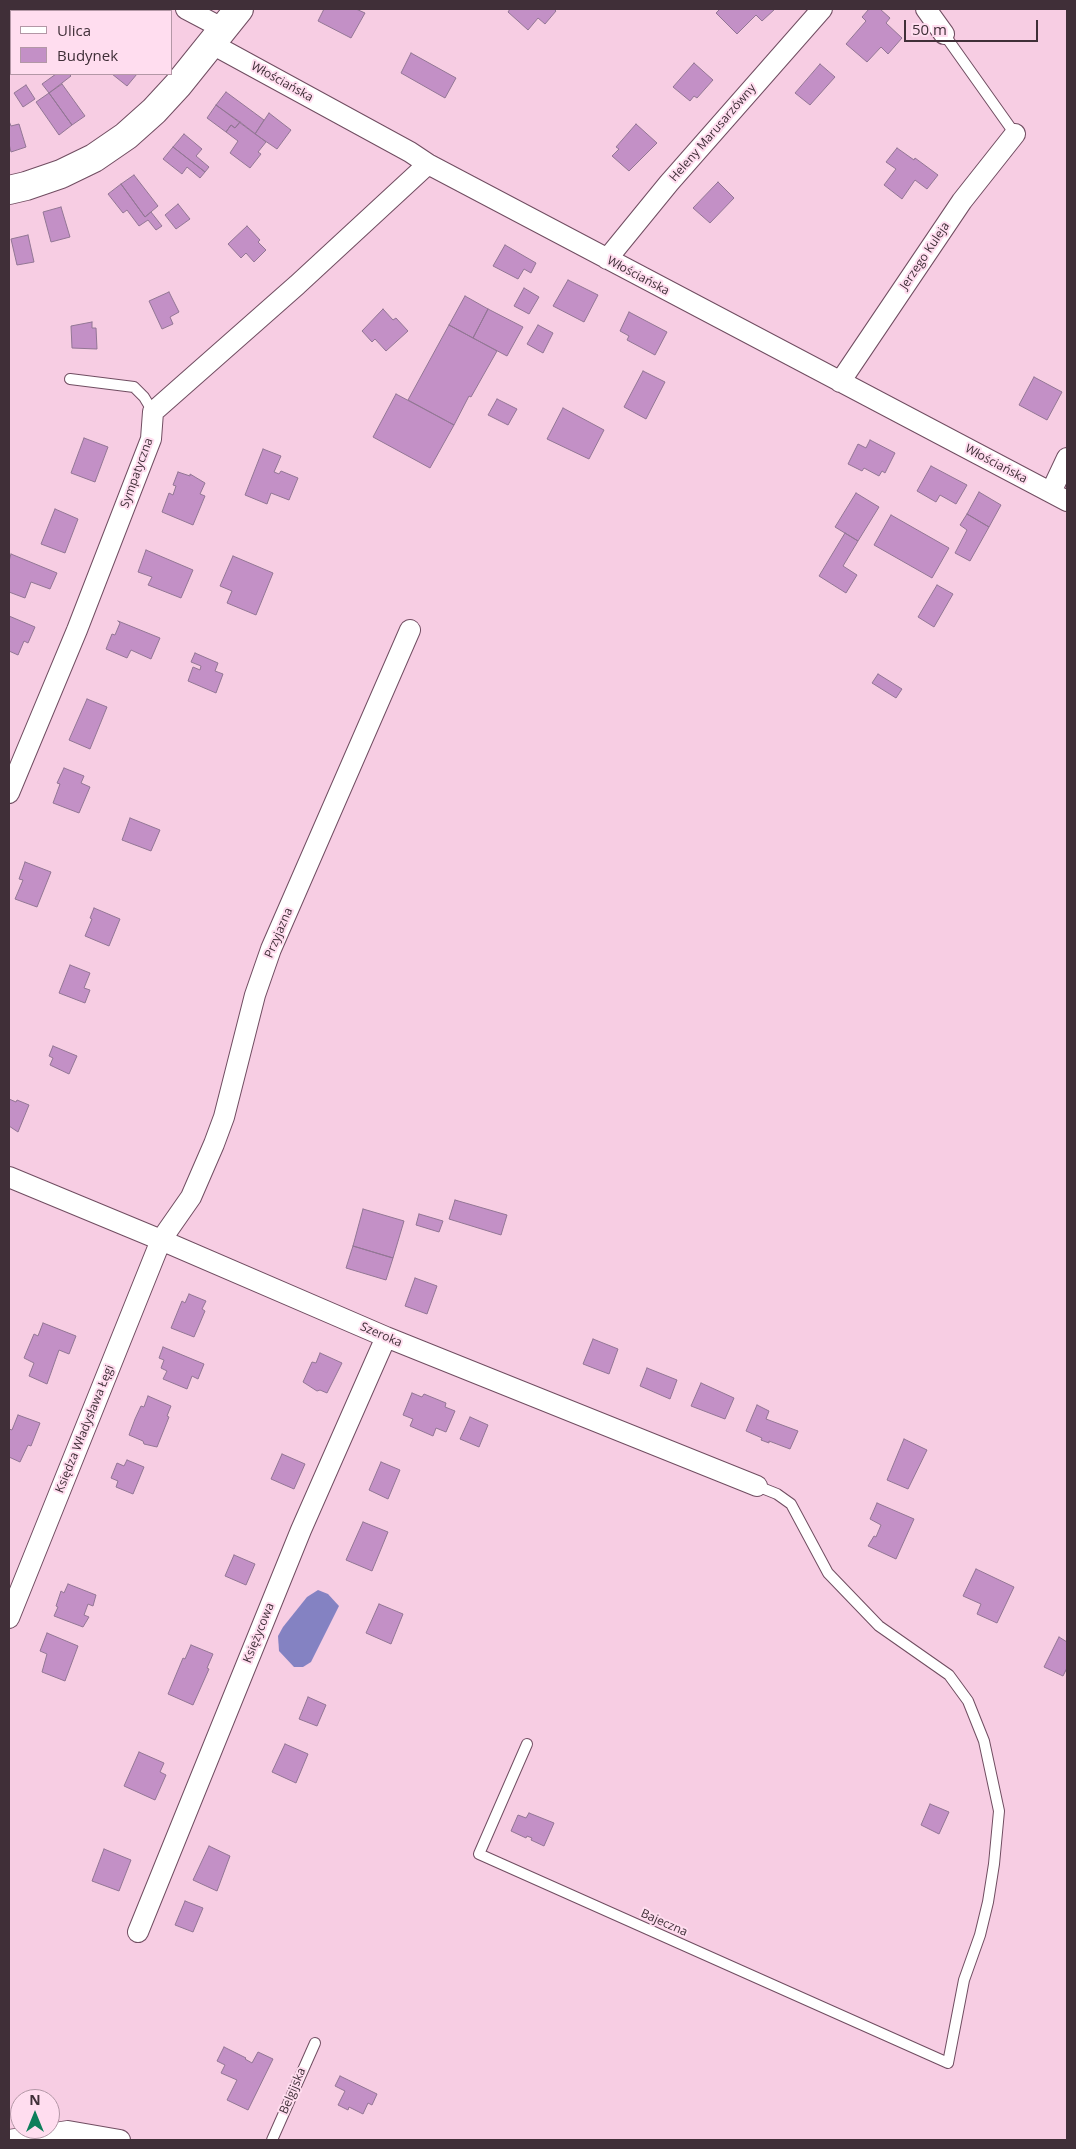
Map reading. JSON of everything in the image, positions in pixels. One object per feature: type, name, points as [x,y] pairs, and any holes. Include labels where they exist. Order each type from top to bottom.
[{"type":"street","name":"Włościańska","points":[[186,9],[225,27],[428,164],[1059,497]]},
{"type":"street","name":"Heleny Marusarzówny","points":[[607,259],[669,183],[822,9]]},
{"type":"street","points":[[926,9],[944,34]]},
{"type":"street","points":[[9,190],[61,174],[94,158],[126,136],[178,85],[225,27]]},
{"type":"street","name":"Jerzego Kuleja","points":[[840,382],[962,201],[1015,134]]},
{"type":"street","points":[[153,412],[297,285],[428,164]]},
{"type":"street","name":"Sympatyczna","points":[[9,793],[77,630],[151,439],[153,412]]},
{"type":"street","points":[[1059,497],[1067,458]]},
{"type":"street","name":"Przyjazna","points":[[161,1240],[192,1197],[214,1144],[224,1117],[255,995],[271,949],[410,630]]},
{"type":"street","name":"Szeroka","points":[[9,1177],[386,1337],[757,1486]]},
{"type":"street","name":"Księdza Władysława Łęgi","points":[[9,1618],[161,1240]]},
{"type":"street","name":"Księżycowa","points":[[138,1932],[302,1530],[386,1337]]},
{"type":"street","points":[[9,2140],[68,2131],[120,2140]]},
{"type":"lane","points":[[944,34],[1015,134]]},
{"type":"lane","points":[[70,379],[134,387],[144,397],[153,412]]},
{"type":"lane","name":"Bajeczna","points":[[527,1744],[479,1854],[948,2063],[964,1980],[980,1935],[994,1864],[998,1811],[984,1741],[968,1701],[949,1675],[879,1626],[828,1573],[791,1504],[777,1494],[757,1486]]},
{"type":"lane","name":"Belgijska","points":[[272,2140],[315,2043]]},
{"type":"shaded area","points":[[318,1590],[328,1594],[339,1606],[311,1662],[303,1667],[294,1667],[279,1651],[278,1636],[307,1597]]},
{"type":"building","points":[[324,9],[356,9],[365,13],[351,38],[318,21]]},
{"type":"building","points":[[510,9],[554,9],[556,11],[545,24],[538,18],[528,30],[508,12]]},
{"type":"building","points":[[720,9],[775,9],[762,21],[756,15],[737,34],[716,13]]},
{"type":"building","points":[[869,9],[880,9],[890,18],[886,23],[902,38],[888,54],[881,47],[867,62],[846,44],[866,21],[862,17]]},
{"type":"building","points":[[411,53],[456,78],[445,98],[401,73]]},
{"type":"building","points":[[694,63],[713,80],[697,98],[694,96],[690,101],[673,87]]},
{"type":"building","points":[[820,64],[835,77],[810,105],[795,93]]},
{"type":"building","points":[[55,75],[71,76],[49,93],[42,84]]},
{"type":"building","points":[[113,75],[136,75],[127,86]]},
{"type":"building","points":[[62,84],[85,116],[72,125],[49,93]]},
{"type":"building","points":[[26,85],[35,99],[23,107],[14,93]]},
{"type":"building","points":[[226,92],[264,120],[255,134],[216,105]]},
{"type":"building","points":[[49,93],[72,125],[59,135],[36,102]]},
{"type":"building","points":[[216,105],[240,122],[235,128],[231,125],[226,132],[207,118]]},
{"type":"building","points":[[269,113],[291,130],[277,149],[255,134]]},
{"type":"building","points":[[9,121],[11,126],[19,124],[26,147],[11,152],[9,144]]},
{"type":"building","points":[[240,122],[266,142],[258,152],[261,154],[250,168],[230,153],[238,141],[226,132],[231,125],[235,128]]},
{"type":"building","points":[[636,124],[657,143],[629,171],[612,156],[619,149],[616,147]]},
{"type":"building","points":[[184,134],[202,149],[196,156],[209,167],[205,172],[173,147]]},
{"type":"building","points":[[173,147],[205,172],[200,178],[187,167],[182,174],[163,159]]},
{"type":"building","points":[[897,148],[914,160],[915,158],[938,175],[927,189],[915,180],[902,199],[884,185],[896,169],[886,162]]},
{"type":"building","points":[[134,175],[158,206],[145,217],[121,184]]},
{"type":"building","points":[[718,182],[734,198],[710,223],[693,208]]},
{"type":"building","points":[[121,184],[145,217],[151,212],[162,226],[156,230],[148,220],[139,226],[127,210],[123,213],[108,194]]},
{"type":"building","points":[[178,204],[190,219],[176,229],[165,215]]},
{"type":"building","points":[[61,207],[70,237],[51,242],[43,212]]},
{"type":"building","points":[[247,226],[260,240],[258,242],[266,250],[254,262],[246,253],[241,258],[228,244]]},
{"type":"building","points":[[28,235],[34,262],[17,265],[11,239]]},
{"type":"building","points":[[505,245],[536,263],[531,273],[524,269],[518,279],[493,266]]},
{"type":"building","points":[[568,280],[598,295],[584,322],[553,306]]},
{"type":"building","points":[[524,288],[539,297],[529,314],[514,306]]},
{"type":"building","points":[[169,292],[179,312],[170,317],[173,324],[162,329],[149,301]]},
{"type":"building","points":[[465,296],[488,309],[473,338],[449,325]]},
{"type":"building","points":[[383,309],[393,320],[396,318],[408,331],[386,351],[375,339],[372,342],[362,331]]},
{"type":"building","points":[[488,309],[523,327],[507,356],[473,338]]},
{"type":"building","points":[[629,312],[667,332],[655,355],[627,340],[629,336],[620,331]]},
{"type":"building","points":[[92,322],[92,328],[96,328],[97,349],[72,348],[71,326]]},
{"type":"building","points":[[449,325],[497,351],[471,397],[469,396],[454,425],[408,400]]},
{"type":"building","points":[[538,325],[553,333],[543,353],[527,344]]},
{"type":"building","points":[[643,371],[665,382],[646,419],[624,407]]},
{"type":"building","points":[[1034,377],[1062,392],[1047,420],[1019,405]]},
{"type":"building","points":[[396,394],[454,425],[430,468],[373,437]]},
{"type":"building","points":[[497,399],[517,409],[508,425],[488,415]]},
{"type":"building","points":[[563,408],[604,430],[589,459],[547,439]]},
{"type":"building","points":[[84,438],[108,447],[95,482],[71,473]]},
{"type":"building","points":[[870,440],[895,453],[885,473],[882,471],[879,476],[864,468],[862,471],[848,464],[858,444],[866,448]]},
{"type":"building","points":[[263,449],[281,456],[274,472],[279,474],[281,471],[298,478],[289,500],[271,493],[267,504],[245,495]]},
{"type":"building","points":[[931,466],[967,485],[956,504],[940,495],[936,502],[917,491]]},
{"type":"building","points":[[178,472],[190,476],[190,474],[205,483],[200,494],[205,496],[193,525],[162,512],[169,493],[173,495],[176,486],[173,485]]},
{"type":"building","points":[[979,492],[1001,505],[989,527],[967,514]]},
{"type":"building","points":[[856,493],[879,507],[858,541],[835,527]]},
{"type":"building","points":[[55,509],[78,519],[65,553],[41,544]]},
{"type":"building","points":[[967,514],[989,527],[970,561],[955,553],[967,530],[960,525]]},
{"type":"building","points":[[891,515],[949,548],[932,578],[874,545]]},
{"type":"building","points":[[845,533],[858,541],[843,566],[857,575],[846,593],[819,576]]},
{"type":"building","points":[[146,550],[193,570],[181,598],[148,585],[152,577],[138,572]]},
{"type":"building","points":[[11,554],[57,573],[50,589],[31,582],[25,598],[9,592],[9,561]]},
{"type":"building","points":[[233,556],[273,573],[256,615],[227,603],[232,591],[220,586]]},
{"type":"building","points":[[937,585],[953,594],[934,627],[918,617]]},
{"type":"building","points":[[9,616],[35,627],[28,643],[24,641],[18,655],[9,651]]},
{"type":"building","points":[[118,621],[160,638],[151,659],[131,650],[127,658],[106,649],[112,634],[115,635],[120,623]]},
{"type":"building","points":[[195,653],[218,663],[215,671],[223,674],[216,693],[188,681],[193,667],[200,670],[201,666],[191,662]]},
{"type":"building","points":[[878,674],[902,689],[896,698],[872,683]]},
{"type":"building","points":[[87,699],[107,707],[90,749],[69,740]]},
{"type":"building","points":[[64,768],[84,776],[81,783],[90,787],[79,813],[53,803],[60,784],[57,783]]},
{"type":"building","points":[[130,818],[160,830],[151,851],[122,840]]},
{"type":"building","points":[[25,862],[51,872],[37,907],[15,899],[23,880],[19,879]]},
{"type":"building","points":[[94,908],[120,919],[109,946],[85,936]]},
{"type":"building","points":[[70,965],[90,973],[84,988],[90,990],[85,1003],[59,993]]},
{"type":"building","points":[[53,1046],[77,1056],[69,1074],[50,1065],[53,1058],[49,1056]]},
{"type":"building","points":[[9,1099],[29,1105],[18,1132],[9,1126]]},
{"type":"building","points":[[455,1200],[507,1215],[501,1235],[449,1219]]},
{"type":"building","points":[[363,1209],[404,1221],[393,1258],[353,1246]]},
{"type":"building","points":[[419,1214],[443,1221],[439,1232],[416,1225]]},
{"type":"building","points":[[353,1246],[393,1258],[386,1280],[346,1268]]},
{"type":"building","points":[[415,1278],[437,1286],[427,1314],[405,1306]]},
{"type":"building","points":[[189,1294],[206,1301],[202,1309],[205,1311],[194,1337],[171,1328],[182,1301],[185,1303]]},
{"type":"building","points":[[43,1323],[76,1336],[69,1354],[59,1350],[47,1384],[29,1376],[34,1363],[24,1358],[34,1334],[38,1336]]},
{"type":"building","points":[[593,1339],[618,1349],[609,1374],[583,1364]]},
{"type":"building","points":[[163,1347],[204,1364],[198,1379],[192,1376],[187,1389],[163,1379],[167,1371],[161,1368],[164,1360],[159,1358]]},
{"type":"building","points":[[320,1353],[342,1363],[327,1393],[320,1390],[317,1391],[303,1382],[312,1362],[316,1363]]},
{"type":"building","points":[[647,1368],[677,1380],[670,1399],[640,1386]]},
{"type":"building","points":[[701,1383],[734,1398],[725,1419],[691,1406]]},
{"type":"building","points":[[412,1393],[422,1397],[424,1394],[446,1403],[445,1407],[455,1411],[446,1432],[436,1428],[433,1436],[410,1426],[413,1419],[403,1415]]},
{"type":"building","points":[[148,1396],[171,1406],[167,1416],[169,1417],[157,1447],[144,1444],[143,1441],[129,1435],[141,1406],[144,1407]]},
{"type":"building","points":[[757,1405],[769,1411],[766,1419],[798,1431],[790,1449],[761,1440],[762,1438],[746,1431]]},
{"type":"building","points":[[18,1415],[40,1423],[31,1446],[28,1445],[20,1462],[9,1457],[9,1429],[12,1430]]},
{"type":"building","points":[[470,1417],[488,1425],[479,1447],[460,1439]]},
{"type":"building","points":[[904,1439],[927,1450],[908,1489],[887,1480]]},
{"type":"building","points":[[282,1454],[305,1464],[294,1489],[271,1479]]},
{"type":"building","points":[[127,1460],[144,1467],[133,1494],[116,1487],[118,1481],[111,1478],[117,1463],[124,1466]]},
{"type":"building","points":[[381,1462],[400,1470],[388,1499],[369,1490]]},
{"type":"building","points":[[877,1503],[914,1519],[896,1559],[868,1546],[874,1536],[876,1537],[881,1525],[870,1519]]},
{"type":"building","points":[[363,1522],[388,1532],[372,1571],[346,1560]]},
{"type":"building","points":[[234,1555],[255,1564],[246,1585],[225,1576]]},
{"type":"building","points":[[976,1569],[1014,1587],[997,1623],[977,1614],[981,1604],[963,1596]]},
{"type":"building","points":[[68,1584],[96,1595],[93,1606],[88,1604],[84,1615],[89,1617],[83,1627],[54,1616],[61,1591],[64,1593]]},
{"type":"building","points":[[379,1604],[403,1614],[391,1644],[366,1633]]},
{"type":"building","points":[[47,1633],[78,1646],[65,1681],[42,1672],[47,1654],[40,1651]]},
{"type":"building","points":[[1059,1637],[1067,1642],[1067,1668],[1063,1676],[1044,1667]]},
{"type":"building","points":[[191,1645],[213,1654],[207,1668],[209,1669],[193,1705],[168,1694],[183,1658],[185,1659]]},
{"type":"building","points":[[308,1697],[326,1705],[317,1726],[299,1719]]},
{"type":"building","points":[[285,1744],[308,1754],[296,1783],[272,1772]]},
{"type":"building","points":[[139,1752],[164,1763],[160,1772],[166,1775],[155,1800],[124,1786]]},
{"type":"building","points":[[930,1804],[949,1812],[939,1834],[921,1825]]},
{"type":"building","points":[[529,1813],[554,1823],[544,1846],[531,1840],[532,1838],[527,1836],[526,1838],[511,1831],[518,1815],[526,1818]]},
{"type":"building","points":[[209,1846],[230,1856],[217,1891],[193,1880]]},
{"type":"building","points":[[104,1849],[131,1860],[119,1891],[92,1881]]},
{"type":"building","points":[[185,1901],[203,1908],[193,1932],[175,1925]]},
{"type":"building","points":[[224,2047],[252,2063],[258,2052],[273,2059],[248,2110],[227,2100],[237,2080],[221,2073],[225,2065],[217,2061]]},
{"type":"building","points":[[340,2076],[377,2094],[372,2105],[368,2103],[363,2114],[349,2107],[348,2110],[338,2105],[345,2091],[335,2086]]}]
